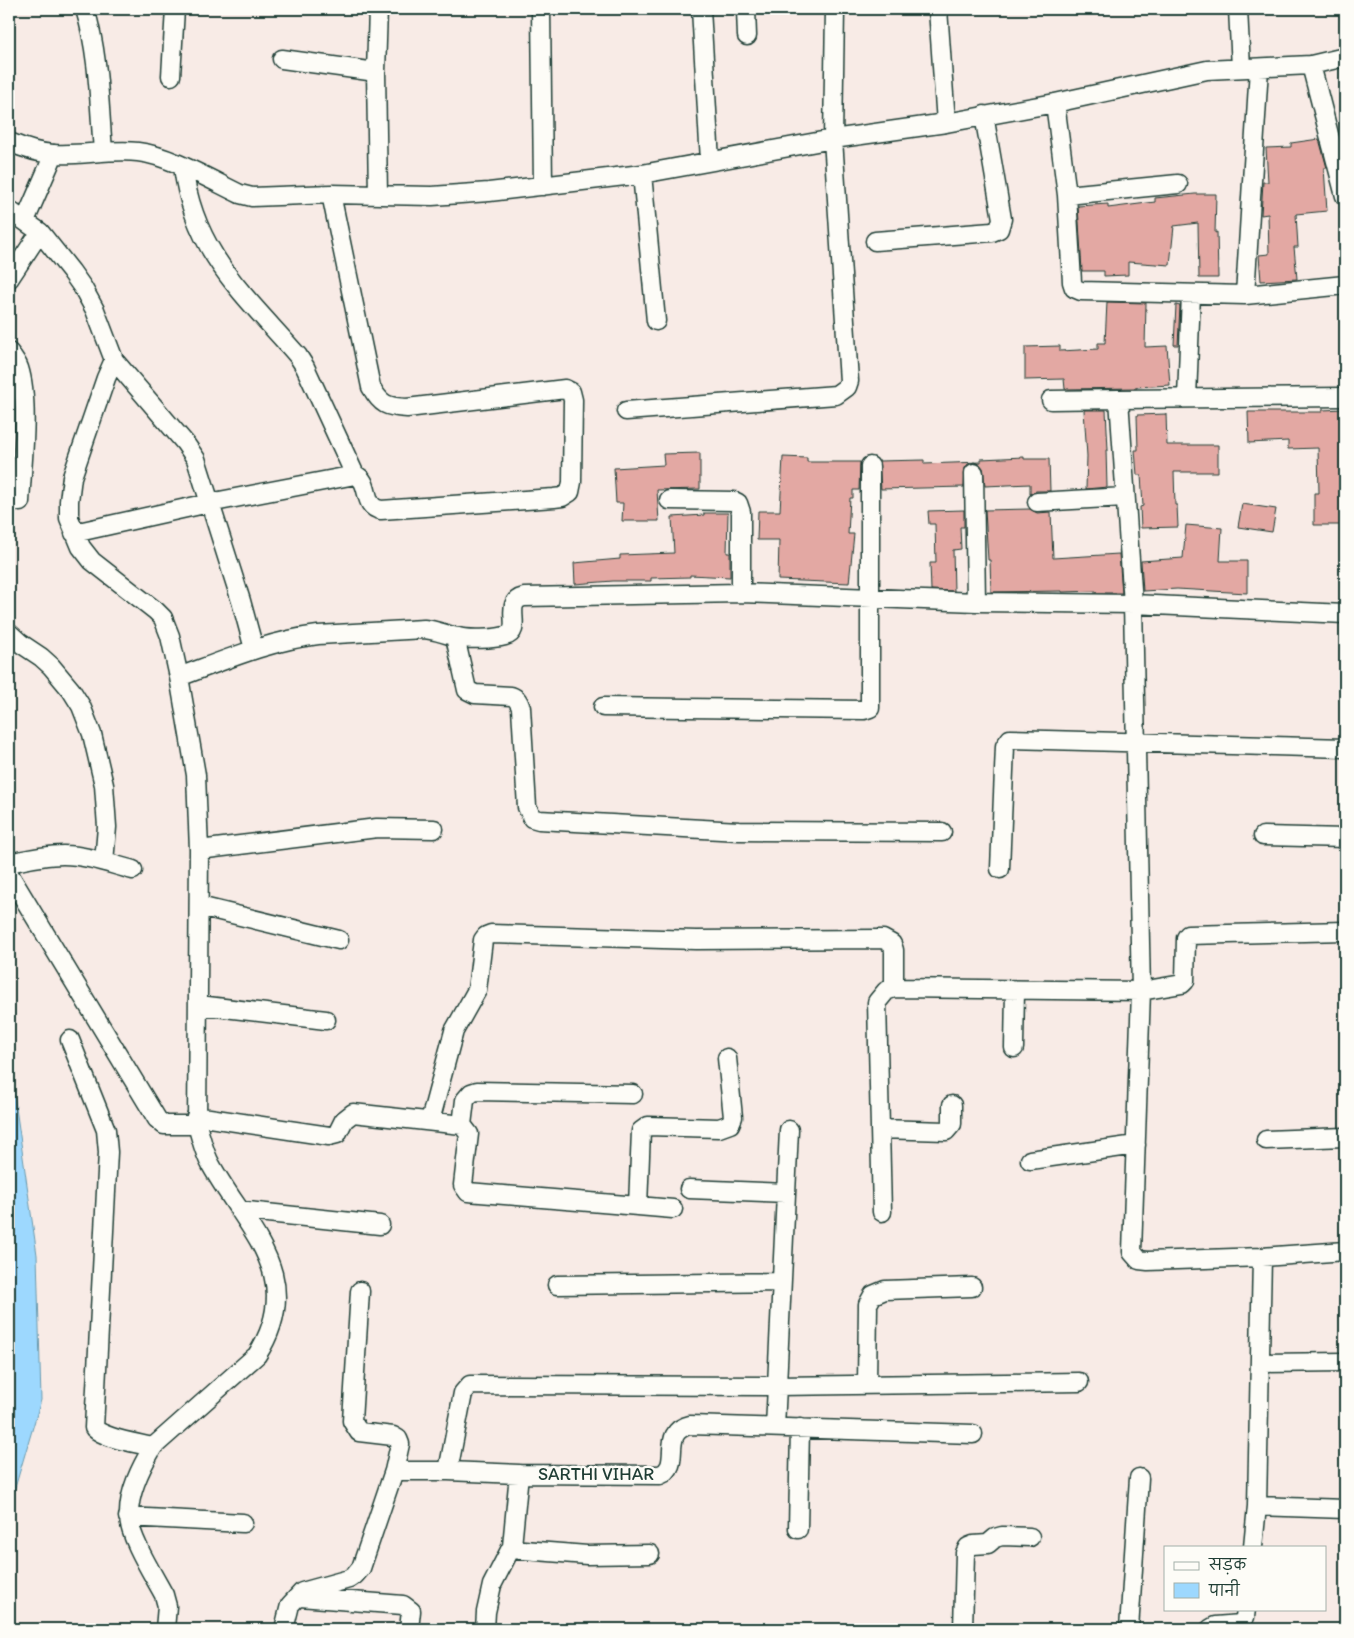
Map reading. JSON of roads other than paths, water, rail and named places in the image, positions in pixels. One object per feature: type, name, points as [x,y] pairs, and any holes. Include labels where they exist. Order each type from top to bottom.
[{"type":"street","points":[[84,9],[89,24],[96,64],[103,151]]},
{"type":"street","points":[[171,76],[176,9]]},
{"type":"street","points":[[378,9],[376,72],[378,195]]},
{"type":"street","points":[[540,9],[543,186]]},
{"type":"street","points":[[701,9],[710,161]]},
{"type":"street","points":[[746,9],[747,36]]},
{"type":"street","points":[[626,411],[836,395],[847,387],[849,381],[834,139],[835,9]]},
{"type":"street","points":[[938,9],[946,122]]},
{"type":"street","points":[[1238,9],[1241,68]]},
{"type":"street","points":[[9,142],[35,151],[54,154],[103,151],[155,154],[240,194],[252,197],[331,194],[432,196],[489,192],[642,174],[834,139],[1055,103],[1207,70],[1311,64],[1345,57]]},
{"type":"street","points":[[282,59],[376,72]]},
{"type":"street","points":[[1311,64],[1345,196]]},
{"type":"street","points":[[1245,295],[1259,68]]},
{"type":"street","points":[[1055,103],[1067,195],[1072,282],[1076,290],[1245,295],[1345,285]]},
{"type":"street","points":[[875,241],[992,232],[999,229],[1002,219],[984,115]]},
{"type":"street","points":[[25,221],[54,154]]},
{"type":"street","points":[[183,167],[186,191],[191,208],[208,246],[226,275],[298,356],[305,367],[355,474],[364,481],[371,506],[381,510],[562,496],[570,492],[572,482],[573,400],[571,392],[565,389],[407,408],[392,408],[377,399],[370,387],[331,194]]},
{"type":"street","points":[[642,174],[656,321]]},
{"type":"street","points":[[1067,195],[1178,184]]},
{"type":"street","points":[[9,210],[40,232],[83,288],[95,310],[114,360],[185,443],[196,459],[254,648]]},
{"type":"street","points":[[9,278],[40,232]]},
{"type":"street","points":[[1187,398],[1191,294]]},
{"type":"street","points":[[9,352],[18,367],[23,392],[24,413],[20,502]]},
{"type":"street","points":[[114,360],[72,477],[69,518],[81,547],[92,561],[163,618],[170,636],[196,775],[199,850],[197,1121],[210,1164],[262,1247],[273,1274],[277,1295],[275,1318],[268,1338],[257,1355],[153,1447],[142,1465],[130,1501],[128,1517],[131,1530],[164,1595],[167,1606],[165,1629]]},
{"type":"street","points":[[1051,400],[1345,397]]},
{"type":"street","points":[[1119,399],[1133,604],[1141,991],[1131,1248],[1134,1256],[1139,1260],[1148,1261],[1262,1257],[1345,1251]]},
{"type":"street","points":[[603,706],[868,709],[871,704],[869,598],[870,466]]},
{"type":"street","points":[[974,473],[976,602]]},
{"type":"street","points":[[74,533],[209,503],[355,474]]},
{"type":"street","points":[[1037,502],[1126,496]]},
{"type":"street","points":[[669,500],[734,501],[738,503],[741,512],[741,593]]},
{"type":"street","points":[[179,677],[254,648],[301,637],[424,629],[466,638],[508,636],[513,628],[515,602],[518,598],[524,597],[741,593],[976,602],[1133,604],[1345,614]]},
{"type":"street","points":[[9,632],[20,643],[51,666],[71,690],[81,706],[92,734],[104,785],[107,828],[104,862]]},
{"type":"street","points":[[456,637],[467,690],[475,694],[511,696],[519,702],[521,708],[527,807],[532,818],[539,820],[739,831],[942,832]]},
{"type":"street","points":[[1000,869],[1006,746],[1008,741],[1013,738],[1345,748]]},
{"type":"street","points":[[199,850],[377,828],[434,829]]},
{"type":"street","points":[[1263,836],[1345,838]]},
{"type":"street","points":[[9,863],[39,857],[65,855],[104,862],[133,870]]},
{"type":"street","points":[[9,874],[164,1125],[197,1121],[329,1136],[337,1134],[344,1120],[353,1113],[462,1125]]},
{"type":"street","points":[[199,906],[339,940]]},
{"type":"street","points":[[882,1212],[877,1002],[886,991],[894,988],[1141,991],[1184,982],[1186,979],[1186,938],[1189,934],[1345,931]]},
{"type":"street","points":[[430,1121],[454,1031],[477,990],[483,940],[491,934],[696,940],[883,939],[892,944],[894,950],[894,988]]},
{"type":"street","points":[[1014,1048],[1015,990]]},
{"type":"street","points":[[199,1005],[326,1020]]},
{"type":"street","points":[[70,1040],[106,1130],[108,1152],[94,1428],[107,1436],[153,1447]]},
{"type":"street","points":[[638,1206],[641,1130],[648,1126],[719,1128],[730,1124],[734,1117],[727,1058]]},
{"type":"street","points":[[634,1094],[471,1093],[465,1100],[462,1125],[469,1134],[464,1189],[468,1192],[673,1210]]},
{"type":"street","points":[[880,1130],[946,1131],[952,1124],[952,1105]]},
{"type":"street","points":[[775,1428],[789,1130]]},
{"type":"street","points":[[1266,1140],[1345,1137]]},
{"type":"street","points":[[1030,1160],[1136,1145]]},
{"type":"street","points":[[689,1189],[786,1193]]},
{"type":"street","points":[[239,1210],[380,1225]]},
{"type":"street","points":[[1253,1546],[1257,1506],[1262,1257]]},
{"type":"street","points":[[557,1285],[781,1282]]},
{"type":"street","points":[[867,1384],[868,1304],[873,1295],[885,1290],[972,1287]]},
{"type":"street","points":[[284,1629],[290,1605],[302,1592],[349,1579],[356,1575],[361,1568],[394,1471],[400,1444],[398,1439],[393,1436],[359,1432],[352,1421],[360,1291]]},
{"type":"street","points":[[1260,1363],[1345,1362]]},
{"type":"street","points":[[448,1471],[463,1393],[470,1385],[777,1386],[1079,1382]]},
{"type":"street","name":"SARTHI VIHAR","points":[[394,1471],[519,1474],[660,1474],[668,1470],[670,1465],[673,1438],[676,1432],[682,1427],[690,1425],[973,1434]]},
{"type":"street","points":[[798,1529],[800,1428]]},
{"type":"street","points":[[485,1629],[486,1612],[492,1584],[511,1549],[519,1474]]},
{"type":"street","points":[[1129,1629],[1139,1478]]},
{"type":"street","points":[[1257,1506],[1345,1509]]},
{"type":"street","points":[[128,1517],[243,1523]]},
{"type":"street","points":[[963,1629],[965,1553],[968,1547],[973,1544],[988,1544],[995,1538],[1002,1536],[1030,1537]]},
{"type":"street","points":[[511,1549],[587,1555],[650,1554]]},
{"type":"street","points":[[296,1597],[403,1605],[408,1608],[412,1615],[409,1629]]},
{"type":"street","points":[[1210,1629],[1215,1626],[1241,1624],[1246,1610]]},
{"type":"water","points":[[9,1059],[37,1255],[41,1400],[9,1508]]}]
